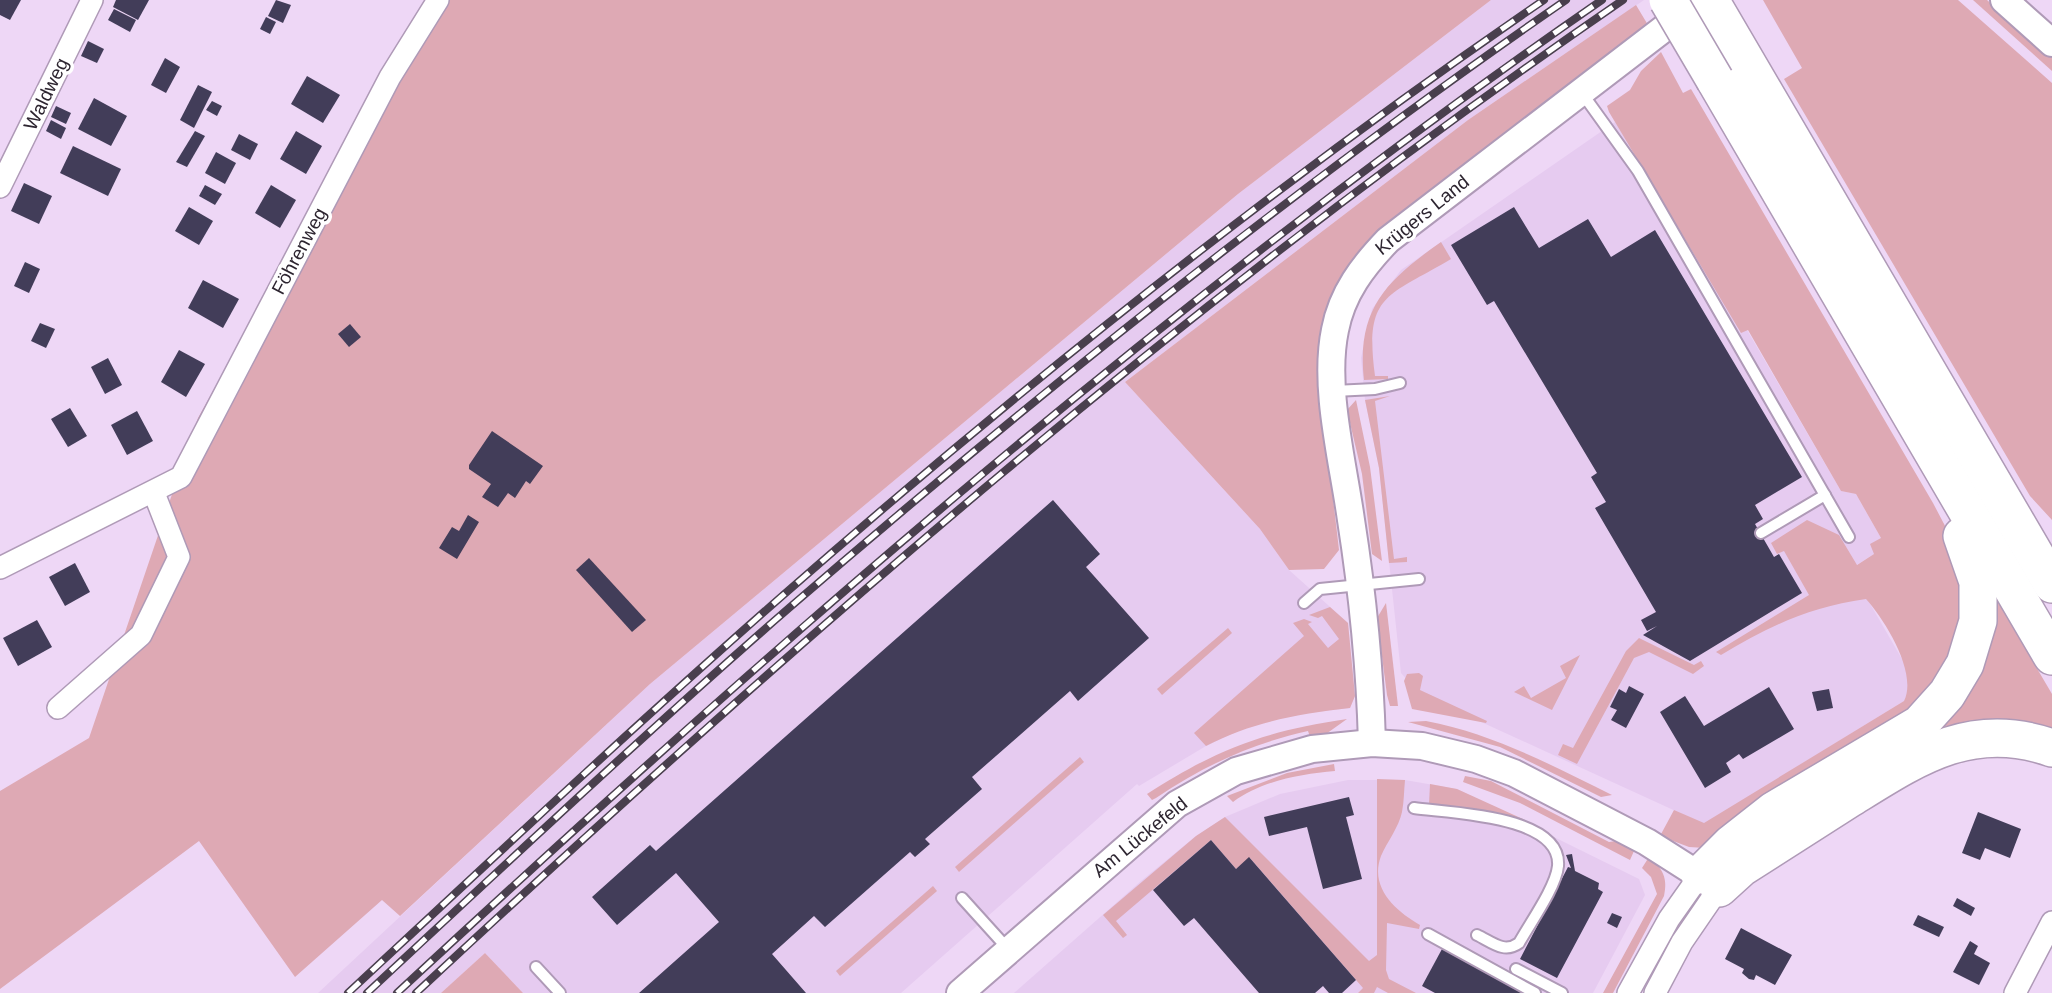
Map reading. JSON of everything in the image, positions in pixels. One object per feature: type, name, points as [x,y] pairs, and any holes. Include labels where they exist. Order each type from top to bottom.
[{"type":"highway","points":[[1668,0],[2052,656]]},
{"type":"highway","points":[[1710,0],[2052,584]]},
{"type":"highway","points":[[1940,393],[2022,506],[2052,532]]},
{"type":"highway","points":[[1709,881],[1731,844],[1773,811],[1920,724],[1947,694],[1965,664],[1979,621],[1978,582],[1926,443]]},
{"type":"highway","points":[[1709,881],[1741,868],[1920,755],[1978,738],[2020,739],[2052,748]]},
{"type":"street","name":"Waldweg","points":[[0,187],[92,0]]},
{"type":"street","name":"Föhrenweg","points":[[0,568],[155,493],[181,477],[390,77],[438,0]]},
{"type":"street","name":"Krügers Land","points":[[1372,743],[1347,390],[1335,330],[1353,281],[1369,259],[1388,240],[1580,90],[1702,0]]},
{"type":"street","points":[[2004,0],[2052,43]]},
{"type":"street","points":[[58,708],[141,635],[179,557],[155,493]]},
{"type":"street","name":"Am Lückefeld","points":[[960,993],[1153,822],[1209,784],[1267,760],[1312,749],[1372,743],[1446,751],[1514,773],[1647,842],[1709,881]]},
{"type":"street","points":[[1628,993],[1669,919],[1709,881]]},
{"type":"street","points":[[1655,993],[1682,942],[1709,881]]},
{"type":"street","points":[[2015,993],[2052,922]]},
{"type":"lane","points":[[1580,90],[1638,172],[1849,537]]},
{"type":"lane","points":[[1347,390],[1400,383]]},
{"type":"lane","points":[[1761,533],[1825,495]]},
{"type":"lane","points":[[1304,603],[1320,589],[1419,579]]},
{"type":"lane","points":[[1414,808],[1523,824],[1545,835],[1556,851],[1558,866],[1553,881],[1519,943],[1512,948],[1503,948],[1477,935]]},
{"type":"lane","points":[[962,898],[1009,950]]},
{"type":"lane","points":[[1427,934],[1535,993]]},
{"type":"lane","points":[[536,967],[560,993]]},
{"type":"lane","points":[[1516,969],[1562,993]]},
{"type":"shaded area","points":[[430,0],[1491,0],[1238,194],[650,684],[400,916],[382,900],[295,977],[199,841],[0,989],[0,791],[89,738],[198,418]]},
{"type":"shaded area","points":[[1491,0],[1644,0],[1468,120],[1125,382],[1260,529],[1289,570],[1348,623],[1355,696],[1350,708],[1290,715],[1248,726],[1206,746],[1139,786],[1137,784],[901,993],[523,993],[485,953],[441,993],[318,993],[650,684],[1238,194]]},
{"type":"shaded area","points":[[1763,0],[1958,0],[2052,83],[2052,520],[2030,496],[1784,79],[1802,68]]},
{"type":"shaded area","points":[[1973,0],[1987,0],[2052,58],[2052,71]]},
{"type":"shaded area","points":[[1636,5],[1648,25],[1344,274],[1328,455],[1339,550],[1324,569],[1289,570],[1260,529],[1125,382],[1468,120]]},
{"type":"shaded area","points":[[1661,52],[1683,93],[1691,89],[1933,503],[1963,560],[1970,602],[1936,697],[1705,848],[1689,847],[1660,836],[1674,810],[1704,823],[1904,701],[1907,676],[1890,633],[1866,599],[1826,607],[1791,619],[1721,655],[1716,652],[1809,595],[1784,551],[1777,554],[1771,543],[1807,520],[1839,535],[1857,565],[1874,554],[1870,544],[1881,538],[1856,494],[1841,491],[1748,330],[1741,333],[1609,112],[1607,106],[1630,90],[1641,71]]},
{"type":"shaded area","points":[[1615,122],[1741,332],[1747,330],[1841,491],[1856,494],[1881,538],[1874,554],[1850,569],[1906,666],[1909,692],[1904,701],[1704,824],[1420,694],[1401,673],[1379,468],[1365,400],[1361,358],[1372,309],[1401,270]]},
{"type":"shaded area","points":[[1441,242],[1451,259],[1396,291],[1377,313],[1372,349],[1375,376],[1388,376],[1388,379],[1364,380],[1365,334],[1379,299],[1405,270]]},
{"type":"shaded area","points":[[1390,396],[1375,401],[1394,559],[1407,557],[1407,562],[1389,563],[1379,468],[1365,400]]},
{"type":"shaded area","points":[[1356,400],[1370,467],[1382,561],[1372,554],[1362,474],[1347,410]]},
{"type":"shaded area","points":[[1988,585],[2052,694],[2052,738],[2029,730],[1899,753]]},
{"type":"shaded area","points":[[1386,603],[1398,706],[1390,706],[1387,695],[1377,618]]},
{"type":"shaded area","points":[[1330,607],[1348,623],[1355,696],[1350,708],[1276,720],[1206,746],[1194,733],[1304,636],[1293,623],[1304,619],[1312,622],[1308,624],[1328,648],[1339,639],[1322,616],[1318,618],[1309,615]]},
{"type":"shaded area","points":[[1228,628],[1232,633],[1162,695],[1157,689]]},
{"type":"shaded area","points":[[1639,638],[1694,665],[1701,661],[1704,666],[1693,674],[1649,652],[1634,658],[1577,764],[1558,755],[1563,744],[1573,748],[1626,651]]},
{"type":"shaded area","points":[[1580,655],[1552,710],[1514,692],[1524,686],[1531,698],[1566,678],[1560,666]]},
{"type":"shaded area","points":[[1419,673],[1423,676],[1420,690],[1487,721],[1486,723],[1412,709],[1404,681],[1407,674]]},
{"type":"shaded area","points":[[1347,719],[1326,734],[1310,737],[1308,731],[1267,742],[1229,757],[1192,775],[1152,800],[1147,794],[1197,765],[1242,744],[1290,730]]},
{"type":"shaded area","points":[[1426,721],[1499,742],[1612,795],[1601,797],[1500,747],[1408,722]]},
{"type":"shaded area","points":[[1080,757],[1084,762],[959,872],[955,867]]},
{"type":"shaded area","points":[[1334,764],[1335,771],[1281,780],[1256,789],[1233,802],[1227,796],[1287,773]]},
{"type":"shaded area","points":[[1465,776],[1491,781],[1609,842],[1616,841],[1634,851],[1630,860],[1520,803],[1463,782]]},
{"type":"shaded area","points":[[1377,779],[1405,780],[1402,812],[1378,868],[1382,888],[1387,897],[1402,913],[1420,925],[1419,929],[1387,923],[1386,970],[1389,979],[1416,993],[1388,993],[1377,987],[1374,993],[1358,993],[1363,988],[1250,858],[1236,869],[1211,840],[1116,921],[1127,935],[1123,938],[1103,915],[1196,836],[1225,817],[1369,961],[1377,955]]},
{"type":"shaded area","points":[[1348,780],[1405,780],[1457,789],[1639,879],[1645,895],[1593,993],[1014,993],[1141,881],[1196,836],[1225,817],[1280,794]]},
{"type":"shaded area","points":[[1430,784],[1457,789],[1525,820],[1429,805]]},
{"type":"shaded area","points":[[1649,857],[1663,874],[1664,896],[1613,993],[1603,993],[1657,894],[1651,877],[1642,868]]},
{"type":"shaded area","points":[[933,886],[937,891],[840,976],[836,971]]},
{"type":"shaded area","points":[[485,953],[523,993],[441,993]]},
{"type":"building","points":[[0,0],[21,0],[10,20],[0,15]]},
{"type":"building","points":[[116,0],[149,0],[138,20],[113,7]]},
{"type":"building","points":[[276,0],[291,5],[283,23],[268,16]]},
{"type":"building","points":[[114,9],[136,20],[130,32],[108,20]]},
{"type":"building","points":[[266,17],[276,22],[270,34],[260,29]]},
{"type":"building","points":[[88,41],[104,49],[97,63],[81,56]]},
{"type":"building","points":[[165,58],[180,67],[166,93],[151,85]]},
{"type":"building","points":[[307,76],[340,95],[323,123],[291,104]]},
{"type":"building","points":[[198,85],[212,92],[194,128],[180,120]]},
{"type":"building","points":[[94,98],[127,116],[111,146],[78,129]]},
{"type":"building","points":[[212,101],[222,106],[217,116],[206,110]]},
{"type":"building","points":[[56,106],[71,113],[66,124],[51,117]]},
{"type":"building","points":[[51,120],[66,128],[61,139],[46,131]]},
{"type":"building","points":[[195,131],[205,136],[187,167],[176,162]]},
{"type":"building","points":[[296,131],[322,146],[306,174],[280,159]]},
{"type":"building","points":[[239,134],[258,144],[250,160],[231,150]]},
{"type":"building","points":[[73,146],[121,169],[108,196],[60,173]]},
{"type":"building","points":[[216,152],[236,163],[225,184],[205,173]]},
{"type":"building","points":[[24,183],[52,196],[39,224],[11,211]]},
{"type":"building","points":[[205,185],[222,194],[215,205],[199,196]]},
{"type":"building","points":[[271,185],[296,200],[280,228],[255,213]]},
{"type":"building","points":[[189,207],[213,221],[199,245],[175,231]]},
{"type":"building","points":[[1514,207],[1539,248],[1588,219],[1611,257],[1655,230],[1802,477],[1755,505],[1763,519],[1755,524],[1774,557],[1779,554],[1802,593],[1690,661],[1643,635],[1657,626],[1647,631],[1641,620],[1656,612],[1595,508],[1606,502],[1591,477],[1597,473],[1494,301],[1487,305],[1451,245]]},
{"type":"building","points":[[25,262],[40,269],[29,293],[14,286]]},
{"type":"building","points":[[203,280],[239,299],[223,328],[188,308]]},
{"type":"building","points":[[40,323],[55,329],[46,348],[31,341]]},
{"type":"building","points":[[350,324],[361,337],[349,347],[338,334]]},
{"type":"building","points":[[179,350],[205,364],[186,397],[161,382]]},
{"type":"building","points":[[108,358],[122,385],[105,394],[91,367]]},
{"type":"building","points":[[70,408],[87,436],[68,447],[51,419]]},
{"type":"building","points":[[137,411],[153,441],[127,455],[111,425]]},
{"type":"building","points":[[492,431],[543,466],[530,484],[526,481],[515,498],[508,493],[498,507],[482,497],[491,484],[469,469]]},
{"type":"building","points":[[1053,500],[1100,554],[1086,567],[1149,638],[1078,701],[1070,691],[972,777],[982,789],[925,839],[930,844],[915,857],[910,852],[825,927],[814,916],[772,954],[806,993],[639,993],[719,922],[676,873],[617,925],[592,897],[650,845],[656,851]]},
{"type":"building","points":[[468,515],[479,522],[457,559],[439,548],[452,527],[459,531]]},
{"type":"building","points":[[589,558],[646,620],[632,632],[576,570]]},
{"type":"building","points":[[75,563],[90,592],[65,606],[49,577]]},
{"type":"building","points":[[37,620],[52,647],[18,666],[3,638]]},
{"type":"building","points":[[1629,686],[1644,694],[1626,728],[1611,720],[1617,710],[1610,707],[1619,689],[1626,693]]},
{"type":"building","points":[[1769,687],[1794,729],[1743,759],[1739,754],[1726,763],[1731,772],[1705,788],[1660,712],[1685,696],[1704,726]]},
{"type":"building","points":[[1829,689],[1833,708],[1817,711],[1812,692]]},
{"type":"building","points":[[1349,797],[1354,815],[1346,817],[1362,879],[1323,889],[1307,827],[1269,836],[1264,817]]},
{"type":"building","points":[[1978,812],[2021,829],[2010,858],[1985,848],[1980,860],[1962,853]]},
{"type":"building","points":[[1211,840],[1236,869],[1249,857],[1356,980],[1342,993],[1329,993],[1323,986],[1315,993],[1259,993],[1194,918],[1184,926],[1153,890]]},
{"type":"building","points":[[1572,854],[1575,871],[1599,883],[1598,889],[1603,892],[1557,978],[1520,959],[1568,867],[1571,868],[1566,855]]},
{"type":"building","points":[[1957,898],[1975,908],[1971,916],[1953,906]]},
{"type":"building","points":[[1612,913],[1622,917],[1617,928],[1607,923]]},
{"type":"building","points":[[1918,915],[1944,927],[1939,937],[1913,925]]},
{"type":"building","points":[[1741,928],[1792,955],[1775,985],[1756,975],[1754,980],[1749,979],[1742,973],[1744,969],[1725,959]]},
{"type":"building","points":[[1970,941],[1978,946],[1974,954],[1990,963],[1979,985],[1953,972]]},
{"type":"building","points":[[1442,949],[1525,993],[1435,993],[1422,986]]},
{"type":"railway","points":[[348,993],[726,646],[965,440],[1249,213],[1544,0]]},
{"type":"railway","points":[[367,993],[682,703],[977,448],[1267,217],[1566,0]]},
{"type":"railway","points":[[397,993],[541,860],[833,601],[1132,351],[1285,231],[1602,0]]},
{"type":"railway","points":[[416,993],[705,730],[1001,474],[1152,350],[1306,230],[1463,113],[1623,0]]}]
